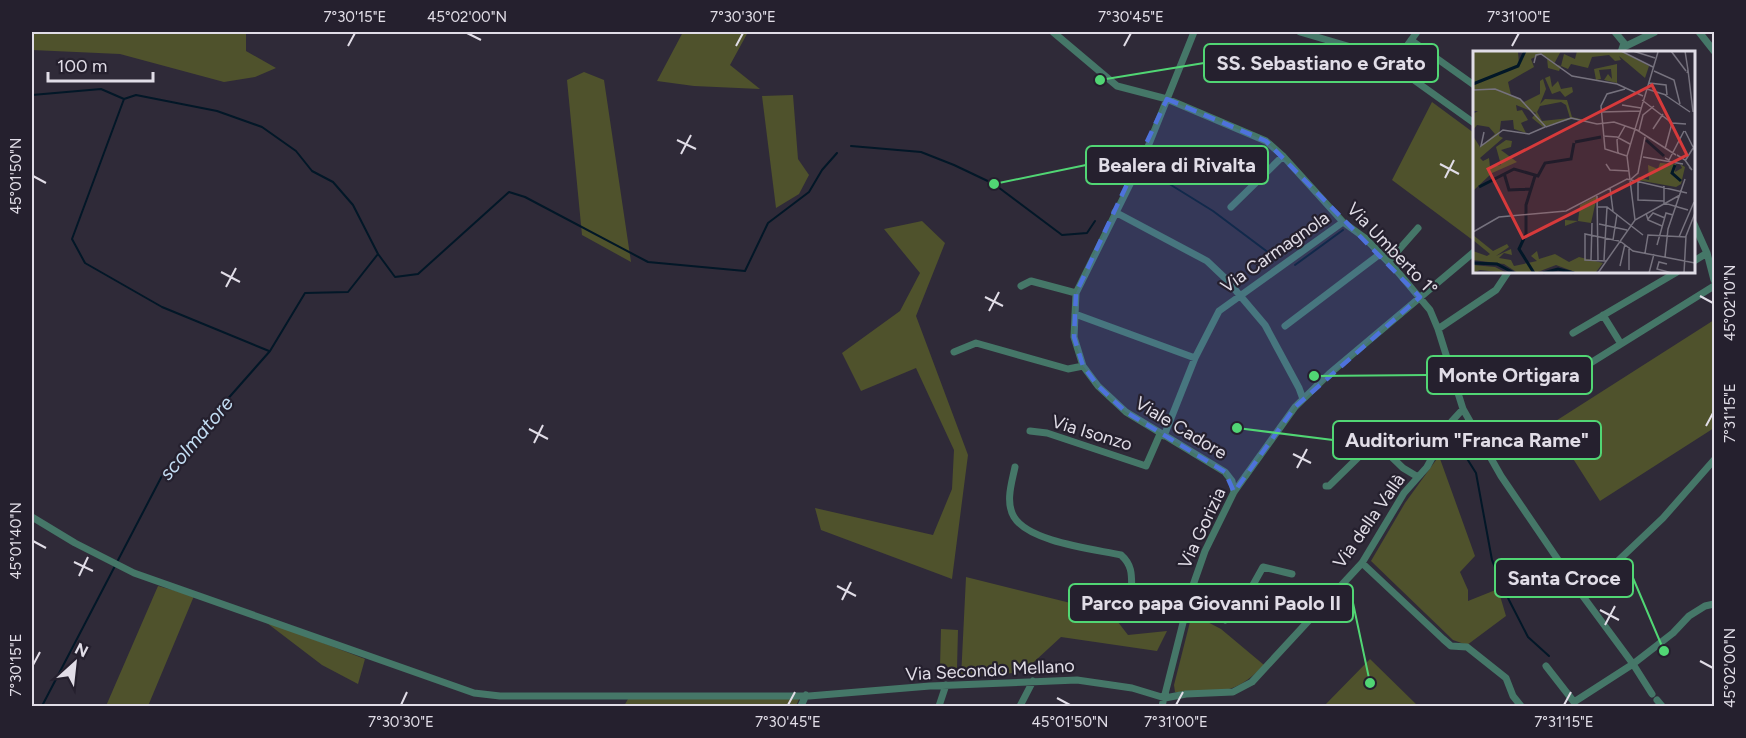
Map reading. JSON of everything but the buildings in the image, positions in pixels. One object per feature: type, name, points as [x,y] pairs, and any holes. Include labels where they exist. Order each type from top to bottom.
[{"type":"street","name":"Via Umberto 1°","points":[[1053,32],[1117,86],[1167,99],[1266,141],[1283,156],[1343,222],[1365,238],[1420,297],[1430,310],[1438,329],[1463,409],[1501,476],[1659,703]]},
{"type":"street","name":"Viale Cadore","points":[[1194,32],[1145,154],[1076,294],[1074,337],[1083,366],[1098,386],[1126,412],[1225,472],[1232,481],[1234,492]]},
{"type":"street","points":[[1300,32],[1368,52],[1393,65],[1473,122]]},
{"type":"street","points":[[1393,65],[1417,32]]},
{"type":"street","points":[[1615,32],[1622,40],[1623,50],[1655,32]]},
{"type":"street","points":[[1700,32],[1714,51]]},
{"type":"street","points":[[1411,40],[1473,84]]},
{"type":"street","points":[[1231,207],[1283,156]]},
{"type":"street","points":[[1115,212],[1207,261],[1265,325],[1304,399]]},
{"type":"street","name":"Via Carmagnola","points":[[1162,435],[1195,358],[1219,310],[1343,222]]},
{"type":"street","points":[[1695,226],[1707,254],[1714,280]]},
{"type":"street","points":[[1388,262],[1418,228]]},
{"type":"street","name":"Via Gorizia","points":[[1162,706],[1188,601],[1205,551],[1234,492],[1295,406],[1473,253]]},
{"type":"street","points":[[1285,326],[1380,254]]},
{"type":"street","points":[[1695,260],[1707,254]]},
{"type":"street","points":[[1438,329],[1496,290],[1507,273]]},
{"type":"street","points":[[1574,333],[1675,273]]},
{"type":"street","points":[[1021,286],[1030,281],[1076,294]]},
{"type":"street","points":[[1568,377],[1714,286]]},
{"type":"street","points":[[1075,314],[1195,358]]},
{"type":"street","points":[[1603,315],[1621,344]]},
{"type":"street","points":[[954,352],[976,344],[1068,369],[1083,366]]},
{"type":"street","name":"Via della Vallà","points":[[1165,698],[1186,694],[1233,692],[1252,682],[1362,563],[1404,493],[1427,467],[1452,420],[1463,409]]},
{"type":"street","name":"Via Isonzo","points":[[1030,431],[1047,433],[1146,466],[1162,435]]},
{"type":"street","points":[[1326,486],[1329,486],[1375,441],[1403,468],[1418,477]]},
{"type":"street","points":[[1582,595],[1663,518],[1714,460]]},
{"type":"street","points":[[1015,467],[1009,496],[1011,506],[1014,516],[1028,531],[1050,539],[1121,555],[1129,562],[1132,572],[1133,603],[1144,609],[1184,619]]},
{"type":"street","name":"Via Secondo Mellano","points":[[32,517],[117,565],[162,583],[474,693],[500,696],[746,697],[861,693],[946,685],[1077,680],[1132,688],[1165,698]]},
{"type":"street","points":[[1362,563],[1451,646],[1467,647],[1506,678],[1513,696],[1521,706]]},
{"type":"street","points":[[1188,601],[1225,620],[1234,605],[1240,608],[1263,567],[1292,574]]},
{"type":"street","points":[[1546,666],[1574,702],[1633,664],[1673,633],[1689,616],[1705,606],[1714,604]]},
{"type":"street","points":[[1020,706],[1033,681]]},
{"type":"street","points":[[939,706],[946,685]]},
{"type":"street","points":[[801,706],[806,695]]},
{"type":"street","points":[[1165,698],[1167,706]]},
{"type":"highlighted area","points":[[1167,99],[1266,141],[1420,297],[1295,407],[1234,492],[1225,472],[1126,412],[1098,386],[1083,366],[1074,337],[1076,293]]},
{"type":"green space","points":[[32,32],[246,32],[246,51],[276,68],[255,77],[224,82],[120,54],[32,50]]},
{"type":"green space","points":[[683,32],[748,32],[730,65],[760,89],[694,86],[657,81]]},
{"type":"green space","points":[[584,72],[604,80],[631,262],[582,235],[567,80]]},
{"type":"green space","points":[[793,95],[798,159],[809,175],[799,194],[776,208],[762,96]]},
{"type":"green space","points":[[1432,102],[1473,132],[1473,240],[1392,180]]},
{"type":"green space","points":[[922,221],[945,243],[916,316],[968,455],[952,579],[821,530],[815,508],[933,535],[952,489],[954,450],[916,368],[861,391],[842,353],[900,311],[920,273],[884,229]]},
{"type":"green space","points":[[1714,320],[1714,428],[1600,501],[1551,424]]},
{"type":"green space","points":[[1439,456],[1475,556],[1460,572],[1468,590],[1468,601],[1498,589],[1506,616],[1467,645],[1453,640],[1371,561],[1405,503]]},
{"type":"green space","points":[[966,577],[1111,613],[1128,635],[1167,631],[1157,651],[1061,637],[1023,672],[961,678]]},
{"type":"green space","points":[[158,586],[194,596],[148,706],[106,706]]},
{"type":"green space","points":[[1192,614],[1221,629],[1264,665],[1253,676],[1233,688],[1213,692],[1175,692],[1174,685]]},
{"type":"green space","points":[[263,620],[365,659],[358,684],[322,665]]},
{"type":"green space","points":[[941,629],[958,630],[957,668],[940,667]]},
{"type":"green space","points":[[1370,659],[1418,706],[1324,706]]},
{"type":"green space","points":[[628,699],[799,699],[796,706],[624,706]]},
{"type":"waterway","points":[[32,95],[101,89],[124,99],[136,95],[217,111],[262,127],[296,151],[312,171],[333,182],[353,205],[378,254],[395,277],[418,274],[509,192],[525,197],[648,262],[745,271],[768,223],[809,192],[822,170],[837,153]]},
{"type":"waterway","points":[[124,99],[72,239],[85,263],[162,307],[269,351]]},
{"type":"waterway","points":[[851,146],[921,152],[954,165],[994,184],[1062,235],[1087,233],[1095,221]]},
{"type":"waterway","points":[[1163,180],[1213,211],[1273,256]]},
{"type":"waterway","points":[[1295,265],[1343,230]]},
{"type":"waterway","name":"scolmatore","points":[[42,706],[165,470],[270,351],[305,293],[348,292],[378,254]]},
{"type":"waterway","points":[[1460,423],[1466,457],[1476,473],[1492,560],[1528,637],[1549,656]]},
{"type":"place","name":"SS. Sebastiano e Grato","points":[[1100,80]]},
{"type":"place","name":"Bealera di Rivalta","points":[[994,184]]},
{"type":"place","name":"Monte Ortigara","points":[[1314,376]]},
{"type":"place","name":"Auditorium \"Franca Rame\"","points":[[1237,428]]},
{"type":"place","name":"Santa Croce","points":[[1664,651]]},
{"type":"place","name":"Parco papa Giovanni Paolo II","points":[[1370,683]]}]
